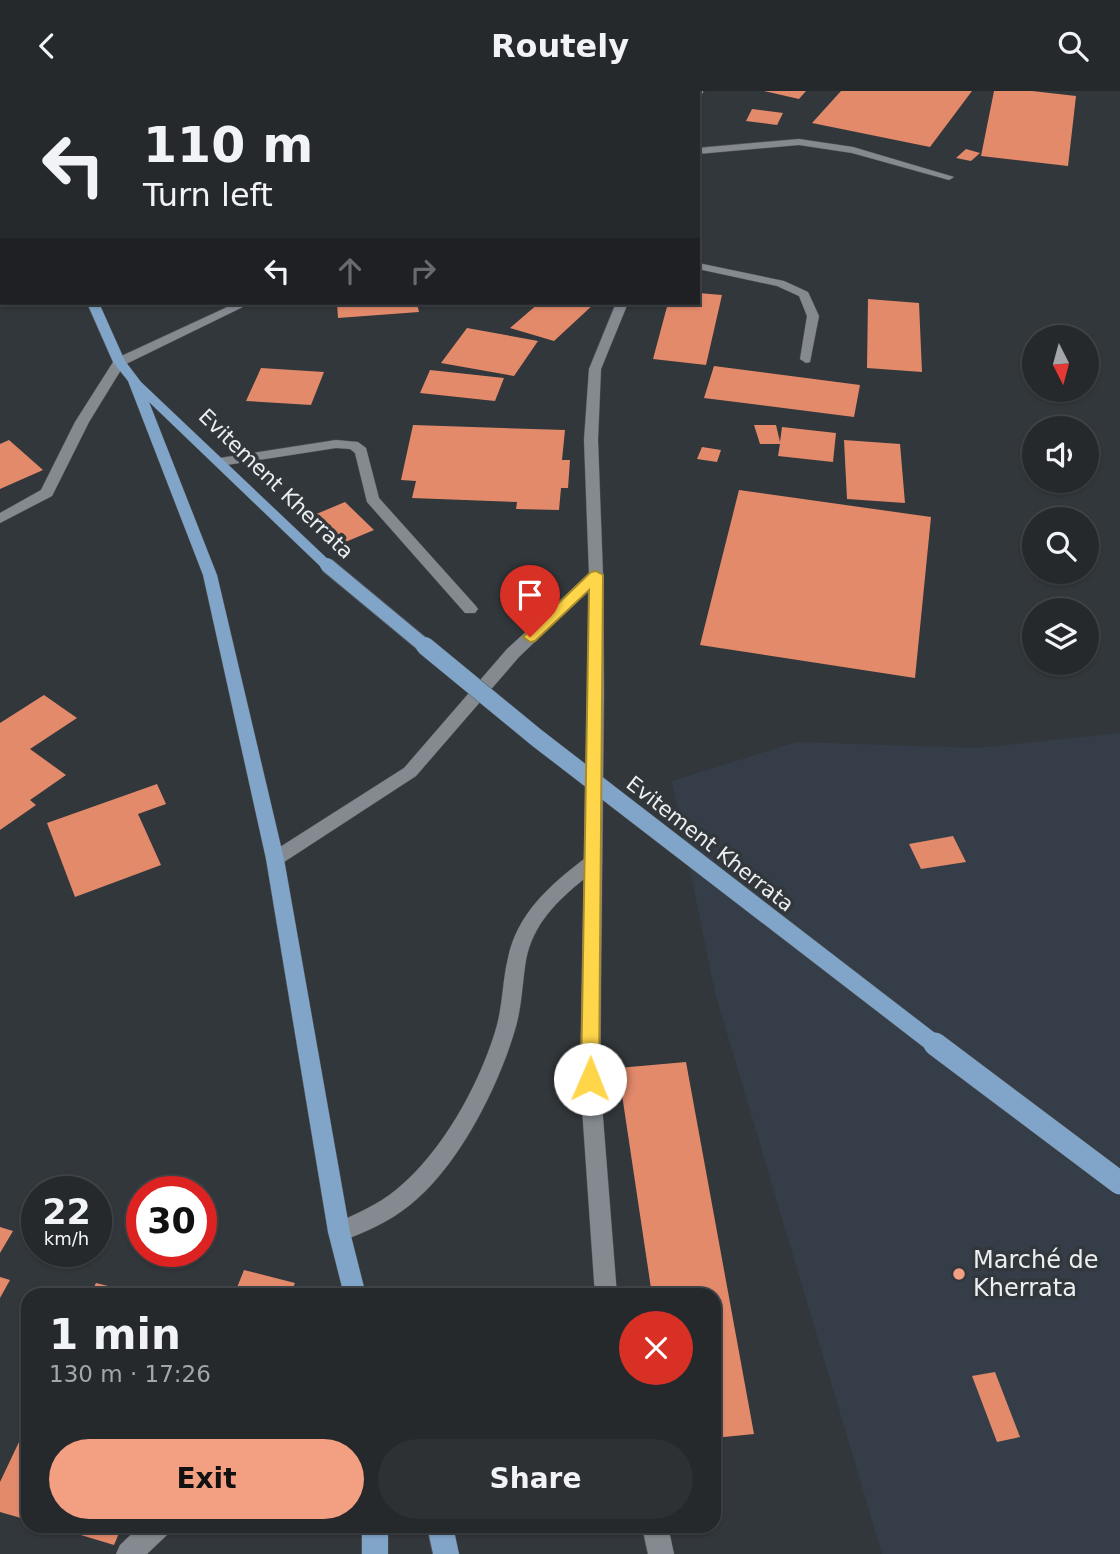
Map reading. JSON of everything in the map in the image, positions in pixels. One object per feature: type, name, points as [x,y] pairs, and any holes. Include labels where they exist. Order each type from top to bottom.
[{"type":"main road","points":[[94,305],[119,362],[134,380],[210,575],[275,859],[339,1232],[353,1288]]},
{"type":"main road","name":"Evitement Kherrata","points":[[134,380],[327,565],[537,739],[885,1007],[1120,1182]]},
{"type":"main road","points":[[375,1533],[375,1554]]},
{"type":"main road","points":[[442,1533],[446,1554]]},
{"type":"street","points":[[700,151],[799,142],[852,150],[949,177]]},
{"type":"street","points":[[700,266],[780,283],[804,295],[813,316],[806,359]]},
{"type":"street","points":[[0,519],[47,493],[82,422],[119,362],[242,305]]},
{"type":"street","points":[[605,1288],[590,1079],[596,575],[591,440],[595,369],[621,305]]},
{"type":"street","points":[[220,462],[336,444],[353,445],[361,451],[372,499],[470,609]]},
{"type":"street","points":[[275,859],[410,772],[513,653],[596,575]]},
{"type":"street","points":[[339,1232],[376,1217],[413,1189],[443,1152],[484,1082],[496,1052],[510,1014],[515,956],[530,923],[558,890],[593,862]]},
{"type":"street","points":[[129,1554],[151,1533]]},
{"type":"street","points":[[656,1533],[661,1554]]},
{"type":"shaded area","name":"Marché de Kherrata","points":[[1120,733],[1120,1554],[882,1554],[715,993],[672,781],[797,742],[978,748]]},
{"type":"building","points":[[764,91],[806,91],[799,99]]},
{"type":"building","points":[[841,91],[972,91],[930,147],[812,123]]},
{"type":"building","points":[[994,91],[1032,91],[1076,96],[1068,166],[981,156]]},
{"type":"building","points":[[752,109],[783,113],[777,125],[746,121]]},
{"type":"building","points":[[966,149],[980,153],[971,161],[956,158]]},
{"type":"building","points":[[700,293],[722,295],[706,365],[653,359],[667,305],[700,305]]},
{"type":"building","points":[[868,299],[919,303],[922,372],[867,368]]},
{"type":"building","points":[[337,305],[417,305],[419,312],[338,318]]},
{"type":"building","points":[[537,305],[593,305],[554,341],[510,328]]},
{"type":"building","points":[[467,328],[538,341],[514,376],[441,363]]},
{"type":"building","points":[[714,366],[860,385],[854,417],[704,398]]},
{"type":"building","points":[[261,368],[324,372],[311,405],[246,401]]},
{"type":"building","points":[[430,370],[504,378],[495,401],[420,393]]},
{"type":"building","points":[[413,425],[565,430],[562,460],[570,460],[568,488],[561,488],[559,510],[516,509],[517,502],[412,498],[416,481],[401,480]]},
{"type":"building","points":[[754,425],[776,425],[780,442],[782,427],[836,433],[833,462],[778,456],[780,444],[760,444]]},
{"type":"building","points":[[9,440],[43,470],[0,489],[0,444]]},
{"type":"building","points":[[844,440],[900,444],[905,503],[847,499]]},
{"type":"building","points":[[702,447],[721,450],[717,462],[697,459]]},
{"type":"building","points":[[739,490],[931,517],[915,678],[700,645]]},
{"type":"building","points":[[345,502],[374,530],[343,543],[314,515]]},
{"type":"building","points":[[44,695],[77,718],[30,749],[66,775],[30,800],[36,805],[0,830],[0,723]]},
{"type":"building","points":[[157,784],[166,804],[138,814],[161,865],[75,897],[47,823]]},
{"type":"building","points":[[953,836],[966,862],[921,869],[909,844]]},
{"type":"building","points":[[686,1062],[754,1434],[721,1437],[721,1288],[651,1288],[618,1068]]},
{"type":"building","points":[[0,1227],[13,1231],[0,1253]]},
{"type":"building","points":[[244,1270],[295,1283],[293,1288],[237,1288]]},
{"type":"building","points":[[0,1277],[10,1280],[0,1298]]},
{"type":"building","points":[[96,1283],[116,1288],[94,1288]]},
{"type":"building","points":[[995,1372],[1020,1437],[997,1442],[972,1376]]},
{"type":"building","points":[[21,1438],[21,1518],[0,1512],[0,1482]]},
{"type":"building","points":[[74,1533],[119,1533],[114,1545]]},
{"type":"place","name":"Marché de Kherrata","points":[[959,1274]]},
{"type":"route","points":[[530,637],[596,575],[590,1079]]}]
